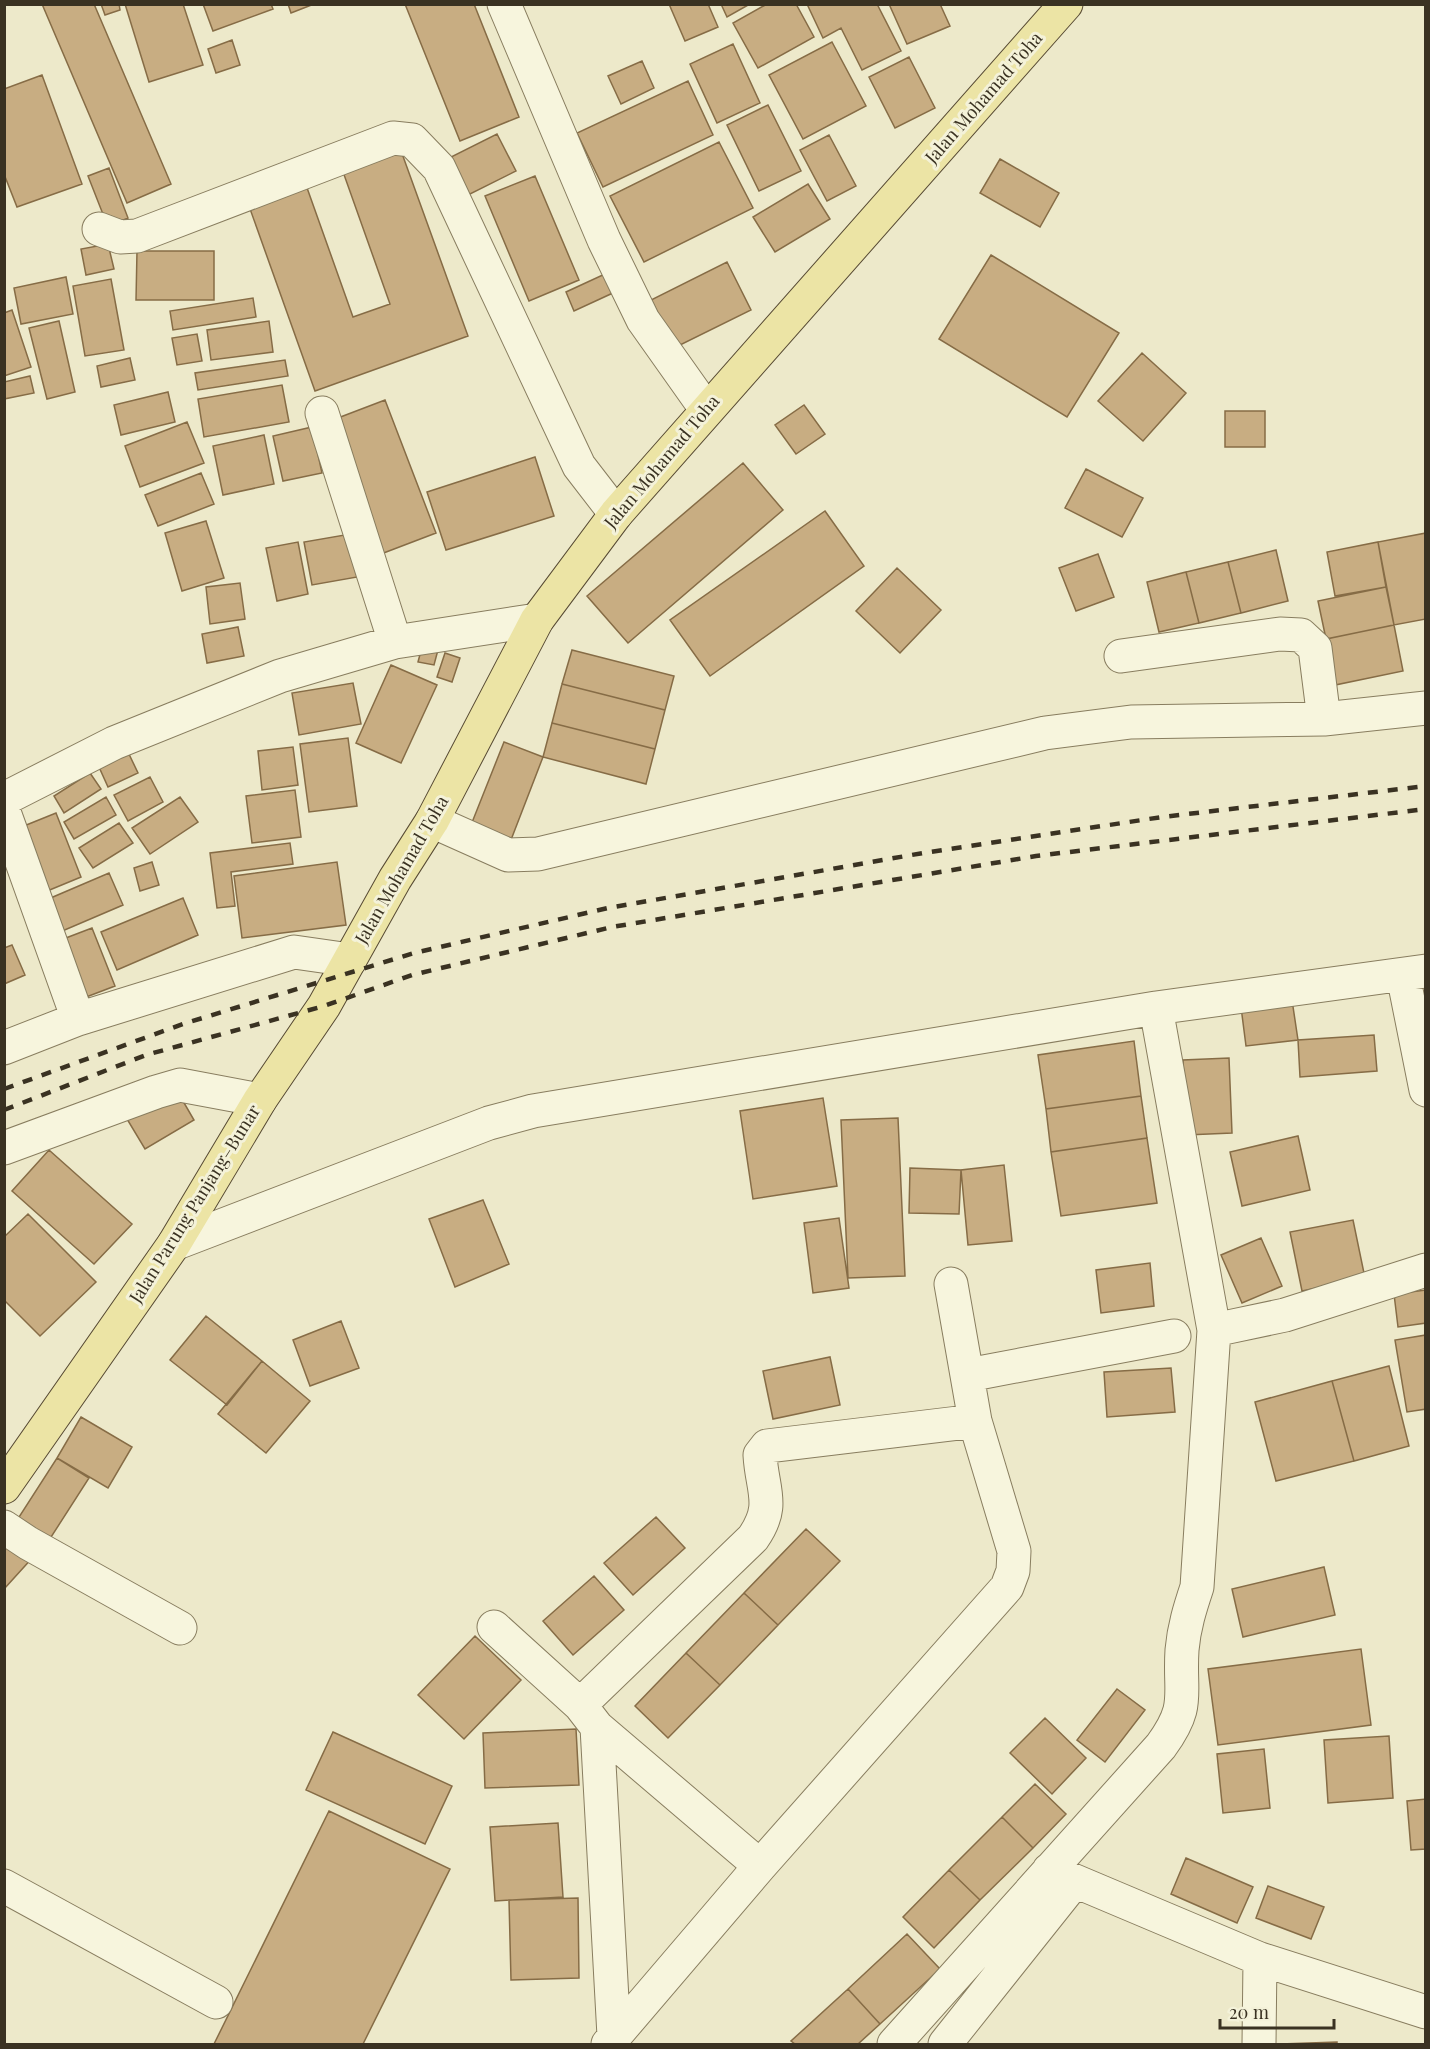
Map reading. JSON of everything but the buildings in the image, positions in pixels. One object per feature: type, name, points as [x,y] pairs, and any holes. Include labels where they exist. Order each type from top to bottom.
[{"type":"main road","name":"Jalan Mohamad Toha","points":[[345,969],[395,879],[432,821],[537,620],[616,514],[706,409],[1066,4]]},
{"type":"main road","name":"Jalan Parung Panjang–Bunar","points":[[4,1487],[174,1244],[260,1100],[345,969]]},
{"type":"street","points":[[504,4],[604,240],[643,320],[706,409]]},
{"type":"street","points":[[99,229],[120,237],[137,236],[393,138],[412,140],[438,168],[579,466],[616,514]]},
{"type":"street","points":[[322,413],[395,642]]},
{"type":"street","points":[[4,799],[114,743],[280,676],[395,642],[537,620]]},
{"type":"street","points":[[1121,656],[1280,634],[1301,636],[1310,640],[1315,648],[1324,719]]},
{"type":"street","points":[[432,821],[508,855],[538,854],[1046,733],[1131,722],[1324,719],[1425,708]]},
{"type":"street","points":[[4,812],[78,1019]]},
{"type":"street","points":[[4,1048],[78,1019],[294,952],[345,969]]},
{"type":"street","points":[[174,1244],[489,1123],[533,1111],[1155,1008],[1414,973],[1425,1090]]},
{"type":"street","points":[[945,2044],[1061,1876],[1177,1725],[1182,1707],[1182,1651],[1186,1620],[1197,1587],[1214,1330],[1155,1008]]},
{"type":"street","points":[[4,1148],[180,1085],[260,1100]]},
{"type":"street","points":[[1214,1330],[1285,1315],[1425,1270]]},
{"type":"street","points":[[611,2040],[760,1866],[1007,1587],[1013,1571],[1014,1551],[975,1421],[951,1284]]},
{"type":"street","points":[[968,1375],[1174,1336]]},
{"type":"street","points":[[611,2040],[589,1716],[753,1538],[765,1521],[767,1505],[760,1455],[767,1446],[975,1421]]},
{"type":"street","points":[[4,1527],[28,1544],[180,1628]]},
{"type":"street","points":[[494,1627],[589,1716],[760,1866]]},
{"type":"street","points":[[1061,1876],[1260,1959],[1425,2012]]},
{"type":"street","points":[[894,2044],[1061,1876]]},
{"type":"street","points":[[4,1886],[216,2002]]},
{"type":"street","points":[[1259,2044],[1260,1959]]},
{"type":"railway","points":[[4,1089],[183,1024],[414,953],[608,908],[923,853],[1162,817],[1426,786]]},
{"type":"railway","points":[[4,1110],[146,1055],[324,1006],[412,975],[612,927],[1036,856],[1426,809]]}]
